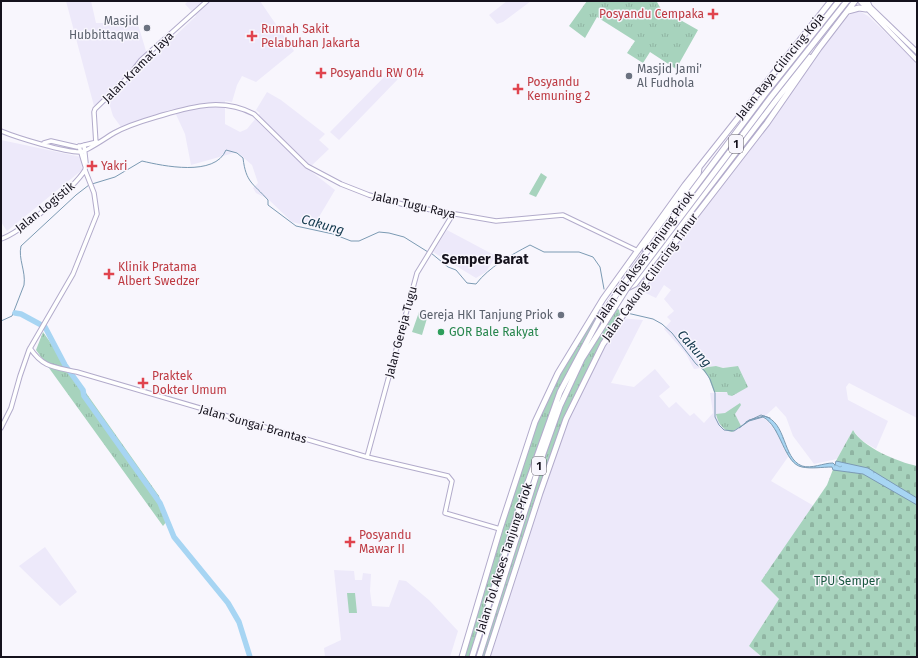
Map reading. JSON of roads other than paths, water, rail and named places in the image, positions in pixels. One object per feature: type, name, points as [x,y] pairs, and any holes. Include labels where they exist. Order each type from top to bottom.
[{"type":"highway","name":"Jalan Raya Cilincing Koja","points":[[462,657],[500,529],[538,414],[562,366],[603,299],[681,190],[754,96],[831,1]]},
{"type":"highway","points":[[836,1],[847,12],[868,5]]},
{"type":"highway","name":"Jalan Tol Akses Tanjung Priok","points":[[472,657],[543,439],[566,378],[599,318],[765,94],[839,1]]},
{"type":"highway","name":"Jalan Tol Akses Tanjung Priok","points":[[479,657],[543,454],[560,406],[582,359],[628,288],[771,97],[847,1]]},
{"type":"highway","name":"Jalan Cakung Cilincing Timur","points":[[487,657],[540,493],[566,419],[602,344],[625,309],[692,218],[767,123],[819,48],[855,1]]},
{"type":"highway","points":[[628,288],[636,284],[812,53],[819,48]]},
{"type":"highway","points":[[645,254],[646,247],[694,181],[699,173],[699,168]]},
{"type":"main road","points":[[860,1],[868,5],[917,60]]},
{"type":"main road","points":[[864,1],[917,52]]},
{"type":"street","name":"Jalan Kramat Jaya","points":[[97,142],[95,109],[128,77],[141,60],[207,1]]},
{"type":"street","name":"Jalan Tugu Raya","points":[[97,142],[138,122],[195,106],[225,105],[244,109],[254,114],[305,164],[341,184],[382,200],[453,214],[505,222],[563,215],[638,251]]},
{"type":"street","points":[[1,131],[80,152],[85,151],[97,142]]},
{"type":"street","points":[[43,143],[51,141],[84,146],[97,142]]},
{"type":"street","points":[[1,428],[11,408],[21,371],[30,348],[73,274],[97,214],[97,206],[92,187],[79,146]]},
{"type":"street","points":[[84,146],[85,168]]},
{"type":"street","name":"Jalan Logistik","points":[[1,239],[30,221],[78,180],[85,168]]},
{"type":"street","name":"Jalan Gereja Tugu","points":[[367,457],[416,276],[426,256],[453,214]]},
{"type":"street","name":"Jalan Sungai Brantas","points":[[30,348],[37,358],[46,365],[367,457]]},
{"type":"street","points":[[367,457],[448,476],[452,481],[445,513],[500,529]]},
{"type":"water","points":[[764,416],[777,425],[791,456],[802,466],[810,467],[829,463],[833,463],[835,465],[836,461],[868,468],[917,498],[917,505],[863,474],[833,470],[832,467],[806,468],[796,464],[786,452],[774,428],[763,417],[749,421],[739,428],[749,420]]},
{"type":"waterway","name":"Cakung","points":[[92,184],[115,177],[142,161],[175,167],[200,167],[211,164],[220,158],[226,150],[237,153],[243,158],[248,178],[268,200],[268,205],[296,226],[333,234],[351,241],[359,241],[379,232],[389,233],[404,237],[428,252]]},
{"type":"waterway","name":"Cakung","points":[[1,321],[12,316],[24,285],[24,275],[20,256],[21,246],[76,195],[89,185]]},
{"type":"waterway","name":"Cakung","points":[[431,253],[448,267],[456,270],[467,283],[476,284],[487,272],[508,257],[530,245],[544,252],[579,252],[593,257],[600,267],[604,289]]},
{"type":"waterway","points":[[15,313],[21,314],[45,327],[65,365],[83,390],[84,396],[160,503],[174,537],[228,603],[239,622],[250,657]]},
{"type":"waterway","name":"Cakung","points":[[627,313],[653,319],[662,324],[672,333],[696,364],[704,370],[710,379],[715,393],[715,417],[719,425],[724,430],[734,431],[740,427]]},
{"type":"waterway","name":"Cakung","points":[[746,422],[761,415],[770,418]]},
{"type":"place","name":"Posyandu Cempaka","points":[[713,14]]},
{"type":"place","name":"Masjid Hubbittaqwa","points":[[147,28]]},
{"type":"place","name":"Rumah Sakit Pelabuhan Jakarta","points":[[252,36]]},
{"type":"place","name":"Posyandu RW 014","points":[[321,73]]},
{"type":"place","name":"Masjid Jami' Al Fudhola","points":[[629,76]]},
{"type":"place","name":"Posyandu Kemuning 2","points":[[518,89]]},
{"type":"place","name":"Yakri","points":[[92,166]]},
{"type":"place","name":"Klinik Pratama Albert Swedzer","points":[[109,274]]},
{"type":"place","name":"Gereja HKI Tanjung Priok","points":[[561,315]]},
{"type":"place","name":"GOR Bale Rakyat","points":[[441,332]]},
{"type":"place","name":"Praktek Dokter Umum","points":[[143,383]]},
{"type":"place","name":"Posyandu Mawar II","points":[[350,542]]},
{"type":"district","name":"Semper Barat","points":[[485,259]]},
{"type":"park label","name":"TPU Semper","points":[[847,581]]}]
